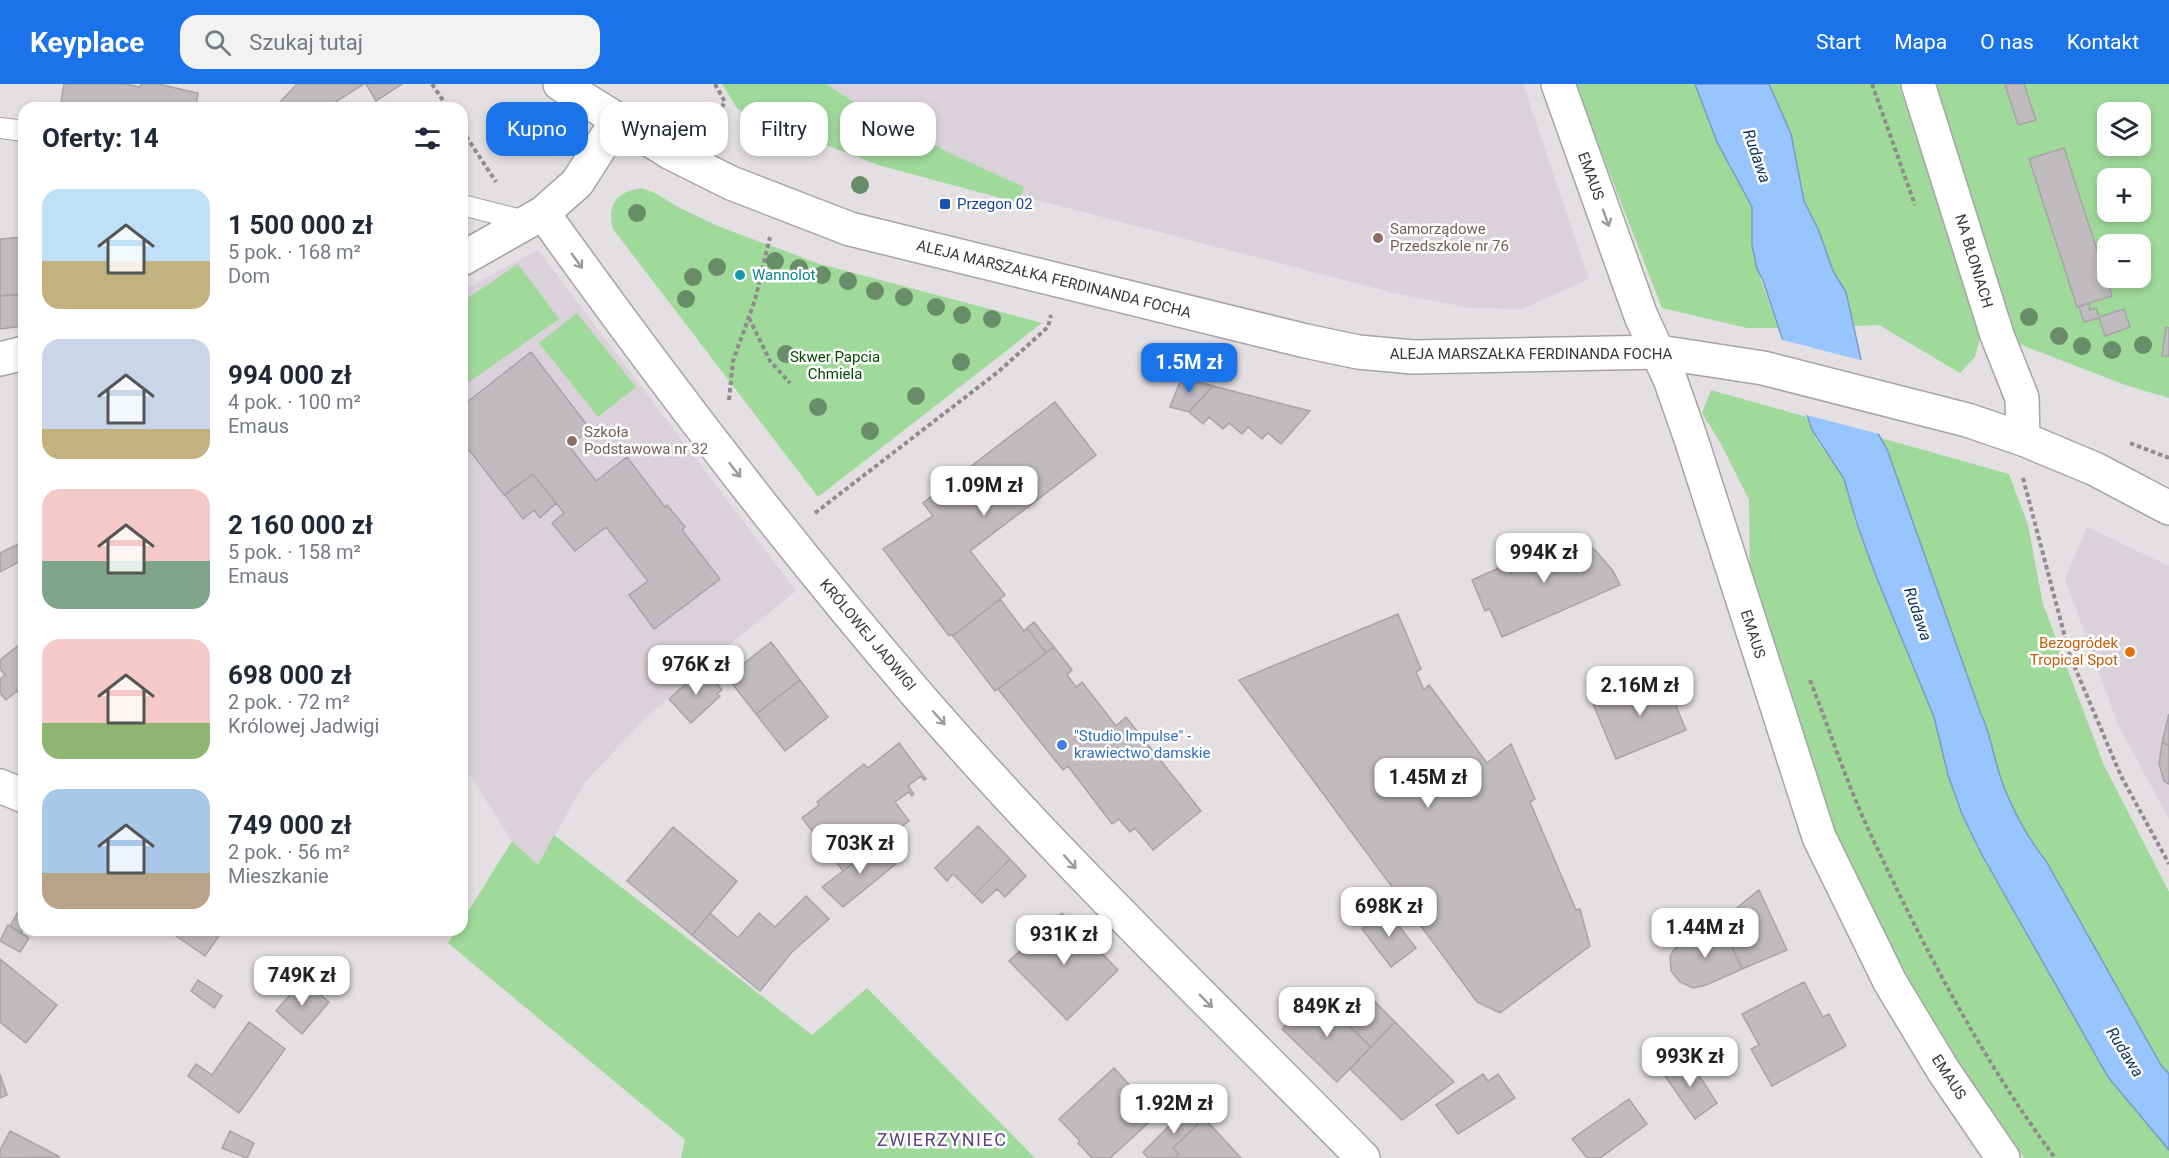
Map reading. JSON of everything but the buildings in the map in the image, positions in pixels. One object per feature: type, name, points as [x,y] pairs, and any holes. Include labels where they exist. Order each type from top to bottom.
[{"type":"street","points":[[560,84],[600,110]]},
{"type":"street","name":"EMAUS","points":[[1558,84],[1641,316],[1659,352],[1704,477],[1819,837],[1890,982],[1943,1070],[2003,1158]]},
{"type":"street","name":"NA BŁONIACH","points":[[1918,84],[1997,335],[2022,398],[2023,439]]},
{"type":"street","points":[[468,256],[536,217],[577,183],[600,148]]},
{"type":"street","name":"ALEJA MARSZAŁKA FERDINANDA FOCHA","points":[[677,156],[731,183],[850,229],[1358,352],[1413,357],[1659,352],[1763,368],[1967,420],[2023,439],[2095,469],[2169,508]]},
{"type":"street","name":"KRÓLOWEJ JADWIGI","points":[[536,217],[776,524],[910,687],[1106,901],[1363,1158]]},
{"type":"street","points":[[0,359],[18,354]]},
{"type":"street","points":[[0,786],[18,794]]},
{"type":"lane","points":[[0,128],[18,130]]},
{"type":"lane","points":[[468,206],[536,217]]},
{"type":"path","points":[[432,84],[444,102]]},
{"type":"path","points":[[715,84],[725,102]]},
{"type":"path","points":[[1872,84],[1917,210]]},
{"type":"path","points":[[468,139],[497,183]]},
{"type":"path","points":[[729,400],[733,361],[755,300],[770,237]]},
{"type":"path","points":[[813,514],[998,372],[1048,327],[1052,315]]},
{"type":"path","points":[[749,317],[770,362],[790,383]]},
{"type":"path","points":[[2023,439],[2020,469],[2070,656],[2121,776],[2169,864]]},
{"type":"path","points":[[1809,678],[1869,831],[1962,1017],[2034,1130],[2055,1158]]},
{"type":"shaded area","name":"Samorządowe Przedszkole nr 76","points":[[826,84],[1523,84],[1589,279],[1522,309],[1470,308],[1394,293],[1021,196],[1024,187],[936,146],[936,102],[854,102]]},
{"type":"shaded area","name":"Szkoła Podstawowa nr 32","points":[[538,250],[796,591],[708,662],[642,722],[585,782],[538,865],[512,841],[468,772],[468,288]]},
{"type":"shaded area","name":"Bezogródek Tropical Spot","points":[[2087,527],[2169,566],[2169,819],[2118,725],[2065,579]]},
{"type":"green space","points":[[722,84],[826,84],[854,102],[840,102],[840,150],[828,146],[828,102],[740,102],[740,110]]},
{"type":"green space","points":[[1575,84],[1695,84],[1717,142],[1752,207],[1752,245],[1757,268],[1778,328],[1747,328],[1662,308]]},
{"type":"green space","points":[[1769,84],[1899,84],[1981,334],[1975,357],[1960,373],[1879,325],[1853,326],[1846,292],[1833,271],[1819,231],[1804,201],[1791,134]]},
{"type":"green space","points":[[1933,84],[2169,84],[2169,398],[2125,385],[2014,342]]},
{"type":"green space","points":[[936,146],[1024,187],[1019,203],[878,165],[855,156],[936,156]]},
{"type":"green space","name":"Skwer Papcia Chmiela","points":[[642,188],[720,227],[820,264],[1042,323],[818,497],[613,229],[611,213],[616,201],[626,193]]},
{"type":"green space","points":[[518,264],[559,319],[468,383],[468,298]]},
{"type":"green space","points":[[577,313],[636,387],[598,417],[539,343]]},
{"type":"green space","points":[[1711,390],[1807,417],[1816,439],[1844,479],[1857,527],[1934,717],[1948,775],[1962,814],[1981,853],[2108,1077],[2169,1150],[2169,1158],[2024,1158],[1945,1043],[1857,886],[1815,783],[1750,584],[1749,500],[1720,442],[1702,413]]},
{"type":"green space","points":[[1881,438],[2009,474],[2028,525],[2043,604],[2104,765],[2169,892],[2169,1074],[2161,1065],[2010,801],[1986,726],[1887,449]]},
{"type":"green space","points":[[554,835],[812,1035],[867,988],[1035,1158],[681,1158],[685,1140],[448,943],[452,936],[468,936],[468,911],[512,841],[538,865]]},
{"type":"water","name":"Rudawa","points":[[1695,84],[1769,84],[1791,134],[1804,201],[1819,231],[1833,271],[1846,292],[1877,432],[1887,449],[1986,726],[2010,801],[2161,1065],[2169,1074],[2169,1150],[2108,1077],[1981,853],[1962,814],[1948,775],[1934,717],[1876,576],[1844,479],[1812,430],[1763,280],[1757,269],[1752,245],[1752,207],[1717,142]]},
{"type":"pier","points":[[1779,339],[1864,361],[1883,435],[1803,414]]},
{"type":"place","name":"Przegon 02","points":[[945,204]]},
{"type":"place","name":"Samorządowe Przedszkole nr 76","points":[[1378,238]]},
{"type":"place","name":"Wannolot","points":[[740,275]]},
{"type":"place","name":"Szkoła Podstawowa nr 32","points":[[572,441]]},
{"type":"place","name":"Bezogródek Tropical Spot","points":[[2130,652]]},
{"type":"place","name":"\"Studio Impulse\" - krawiectwo damskie","points":[[1062,745]]},
{"type":"district","name":"ZWIERZYNIEC","points":[[942,1139]]}]
